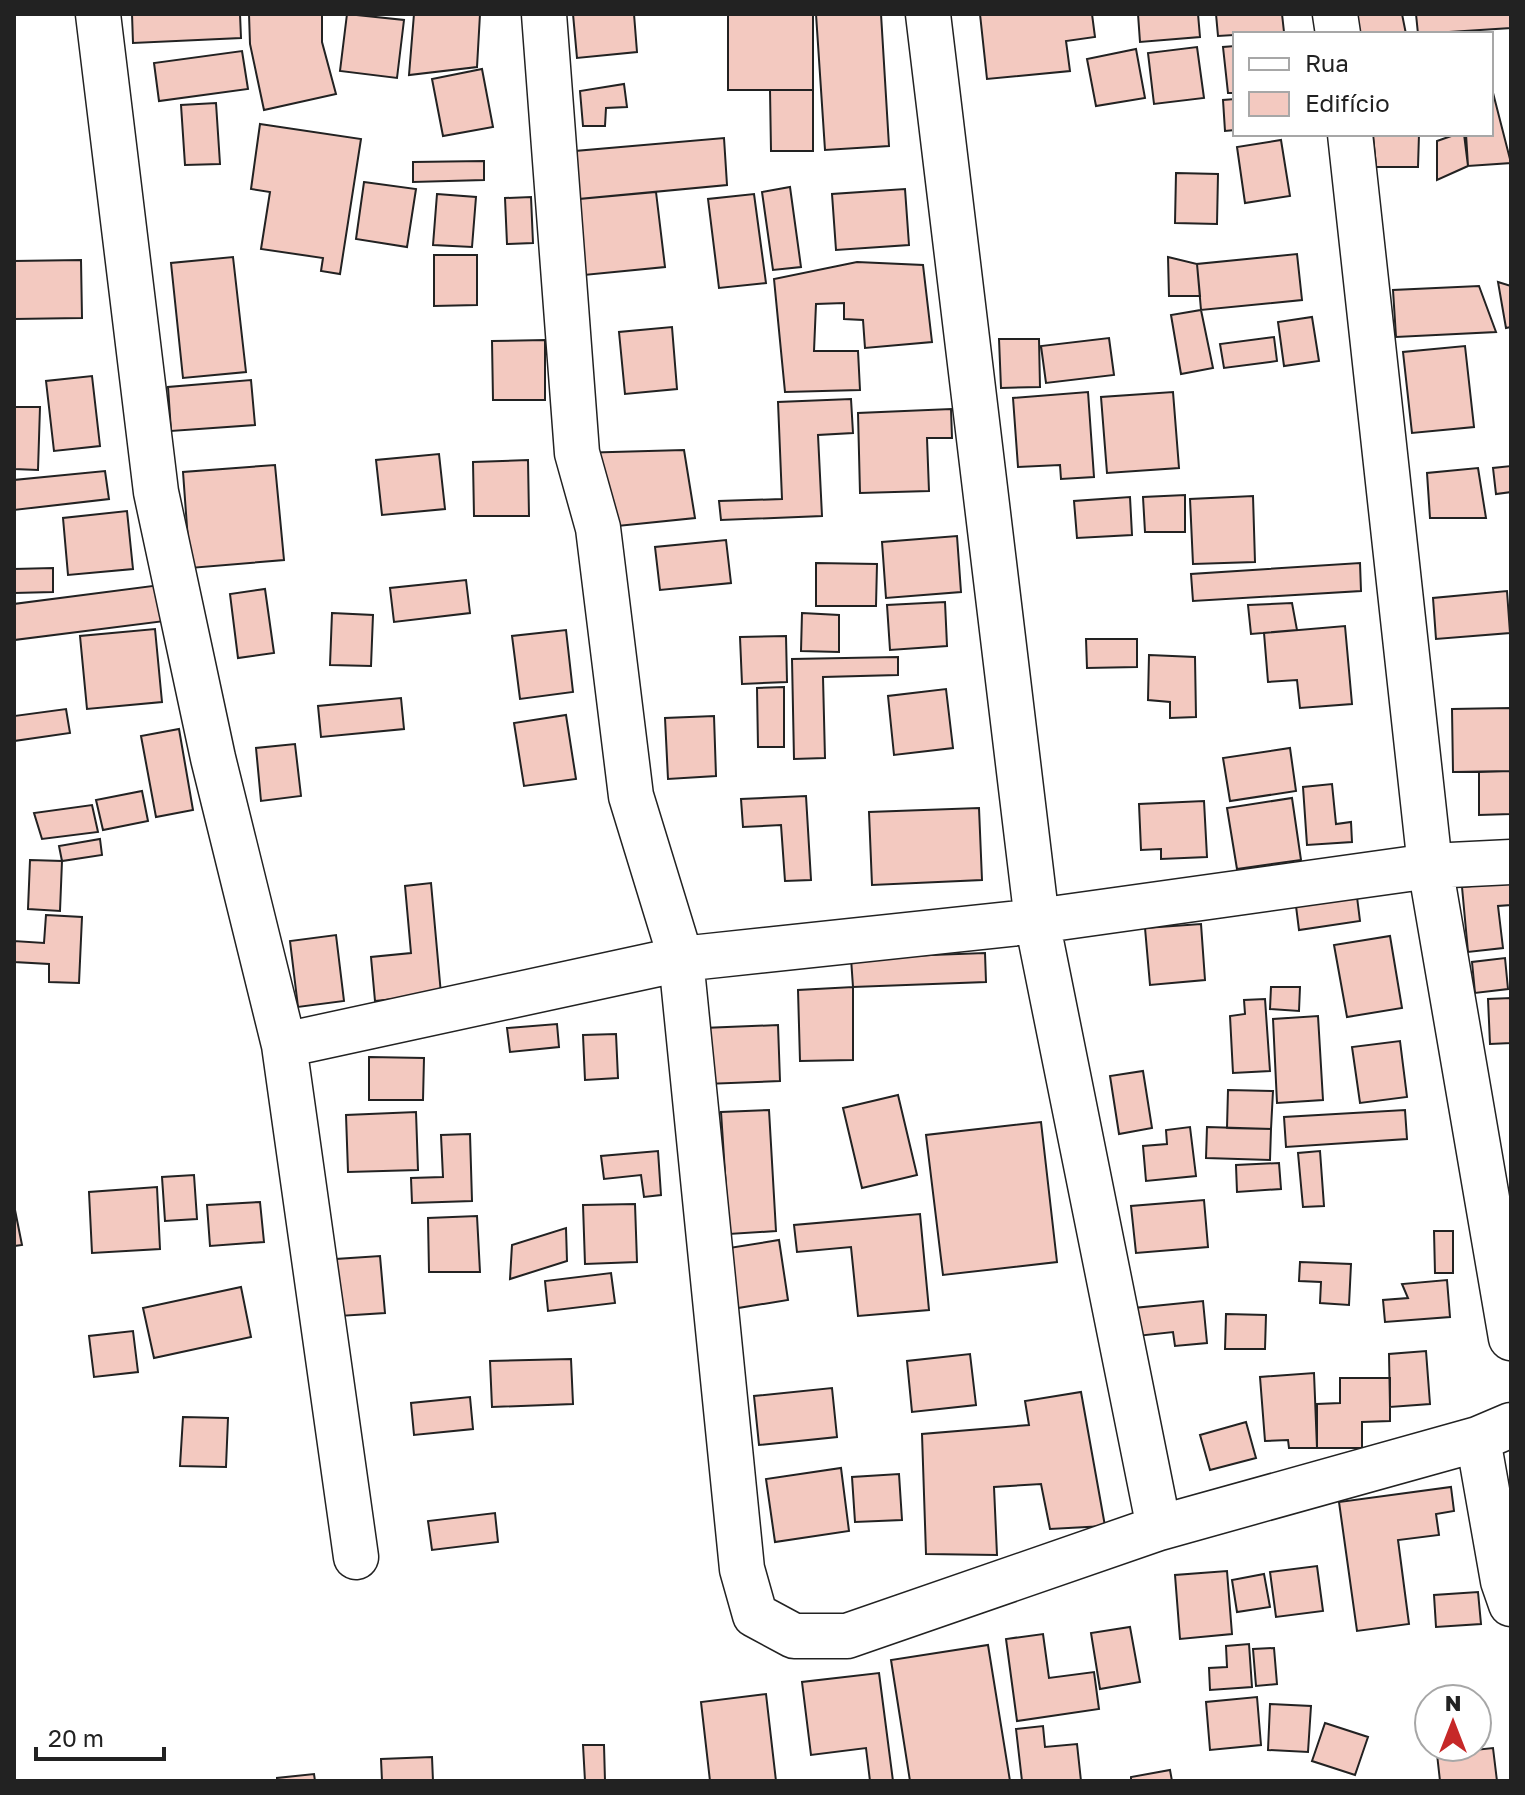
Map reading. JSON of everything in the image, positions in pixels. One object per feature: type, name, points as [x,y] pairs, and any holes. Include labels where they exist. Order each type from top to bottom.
[{"type":"street","points":[[98,14],[156,492],[213,758],[284,1045],[356,1557]]},
{"type":"street","points":[[544,14],[577,453],[598,528],[631,796],[681,959],[742,1569],[755,1615],[794,1636],[847,1636],[1159,1528],[1494,1432],[1503,1581],[1511,1604]]},
{"type":"street","points":[[928,14],[1037,921],[1159,1528]]},
{"type":"street","points":[[1350,136],[1430,866],[1511,1338]]},
{"type":"street","points":[[284,1045],[681,959],[1037,921],[1430,866],[1511,862]]},
{"type":"building","points":[[132,14],[240,14],[241,38],[133,43]]},
{"type":"building","points":[[249,14],[322,14],[322,42],[336,94],[264,110],[250,44]]},
{"type":"building","points":[[347,14],[404,20],[397,78],[340,71]]},
{"type":"building","points":[[414,14],[480,14],[477,67],[409,75]]},
{"type":"building","points":[[573,14],[634,14],[637,52],[577,58]]},
{"type":"building","points":[[728,14],[813,14],[813,90],[728,90]]},
{"type":"building","points":[[816,14],[881,14],[889,146],[825,150]]},
{"type":"building","points":[[980,14],[1092,14],[1095,37],[1066,41],[1070,71],[987,79]]},
{"type":"building","points":[[1138,14],[1198,14],[1200,37],[1140,42]]},
{"type":"building","points":[[1216,14],[1282,14],[1284,32],[1233,32],[1233,35],[1218,36]]},
{"type":"building","points":[[1342,14],[1402,14],[1406,32],[1341,32]]},
{"type":"building","points":[[1416,14],[1511,14],[1511,28],[1418,32]]},
{"type":"building","points":[[1233,46],[1233,93],[1228,93],[1223,47]]},
{"type":"building","points":[[1197,47],[1204,98],[1154,104],[1148,53]]},
{"type":"building","points":[[1136,49],[1145,98],[1096,106],[1087,59]]},
{"type":"building","points":[[242,51],[248,89],[159,101],[154,63]]},
{"type":"building","points":[[482,69],[493,127],[443,136],[432,79]]},
{"type":"building","points":[[624,84],[627,107],[606,108],[605,126],[583,126],[580,91]]},
{"type":"building","points":[[770,90],[813,90],[813,151],[771,151]]},
{"type":"building","points":[[1493,93],[1511,163],[1468,166],[1464,136],[1493,136]]},
{"type":"building","points":[[1233,99],[1233,130],[1225,131],[1223,100]]},
{"type":"building","points":[[216,103],[220,164],[185,165],[181,105]]},
{"type":"building","points":[[260,124],[361,139],[340,274],[321,271],[323,258],[261,249],[270,192],[251,189]]},
{"type":"building","points":[[1373,136],[1419,136],[1418,167],[1376,167]]},
{"type":"building","points":[[1451,136],[1466,136],[1468,166],[1437,180],[1437,141]]},
{"type":"building","points":[[724,138],[727,185],[557,201],[575,151]]},
{"type":"building","points":[[1281,140],[1290,196],[1245,203],[1237,147]]},
{"type":"building","points":[[484,161],[484,180],[413,182],[413,162]]},
{"type":"building","points":[[1176,173],[1218,174],[1217,224],[1175,223]]},
{"type":"building","points":[[364,182],[416,189],[407,247],[356,239]]},
{"type":"building","points":[[790,187],[801,267],[773,270],[762,192]]},
{"type":"building","points":[[905,189],[909,245],[836,250],[832,194]]},
{"type":"building","points":[[656,192],[665,267],[584,275],[557,201]]},
{"type":"building","points":[[437,194],[476,197],[472,247],[433,245]]},
{"type":"building","points":[[754,194],[766,283],[719,288],[708,199]]},
{"type":"building","points":[[531,197],[533,243],[507,244],[505,198]]},
{"type":"building","points":[[1297,254],[1302,300],[1201,310],[1197,264]]},
{"type":"building","points":[[434,255],[477,255],[477,305],[434,306]]},
{"type":"building","points":[[233,257],[246,372],[183,378],[171,263]]},
{"type":"building","points":[[1168,257],[1197,264],[1200,296],[1169,296]]},
{"type":"building","points":[[81,260],[82,318],[14,319],[14,261]]},
{"type":"building","points":[[857,262],[923,265],[932,342],[865,348],[863,320],[844,319],[844,303],[816,304],[814,351],[858,351],[860,390],[785,392],[774,279]]},
{"type":"building","points":[[1498,282],[1511,286],[1511,327],[1506,328]]},
{"type":"building","points":[[1479,286],[1496,332],[1396,337],[1393,290]]},
{"type":"building","points":[[1201,310],[1213,368],[1181,374],[1171,315]]},
{"type":"building","points":[[1312,317],[1319,361],[1284,366],[1278,322]]},
{"type":"building","points":[[672,327],[677,389],[625,394],[619,332]]},
{"type":"building","points":[[1274,337],[1277,361],[1224,368],[1220,344]]},
{"type":"building","points":[[1109,338],[1114,375],[1046,383],[1041,346]]},
{"type":"building","points":[[999,339],[1039,339],[1040,387],[1001,388]]},
{"type":"building","points":[[545,340],[545,400],[493,400],[492,341]]},
{"type":"building","points":[[1465,346],[1474,427],[1412,433],[1403,352]]},
{"type":"building","points":[[92,376],[100,446],[54,451],[46,381]]},
{"type":"building","points":[[251,380],[255,425],[171,431],[168,387]]},
{"type":"building","points":[[1088,392],[1094,477],[1061,479],[1060,465],[1018,467],[1013,398]]},
{"type":"building","points":[[1173,392],[1179,468],[1107,473],[1101,397]]},
{"type":"building","points":[[851,399],[853,433],[818,435],[822,516],[721,520],[719,501],[782,499],[778,402]]},
{"type":"building","points":[[14,407],[40,407],[38,470],[14,469]]},
{"type":"building","points":[[951,409],[952,438],[927,438],[929,491],[860,493],[858,413]]},
{"type":"building","points":[[684,450],[695,518],[598,528],[577,453]]},
{"type":"building","points":[[439,454],[445,509],[382,515],[376,460]]},
{"type":"building","points":[[528,460],[529,516],[474,516],[473,462]]},
{"type":"building","points":[[275,465],[284,560],[190,568],[183,472]]},
{"type":"building","points":[[1511,466],[1511,492],[1496,494],[1493,468]]},
{"type":"building","points":[[1478,468],[1486,518],[1430,518],[1427,473]]},
{"type":"building","points":[[105,471],[109,499],[14,510],[14,480]]},
{"type":"building","points":[[1185,495],[1185,532],[1145,532],[1143,497]]},
{"type":"building","points":[[1253,496],[1255,562],[1193,564],[1190,499]]},
{"type":"building","points":[[1130,497],[1132,535],[1077,538],[1074,501]]},
{"type":"building","points":[[127,511],[133,569],[68,575],[63,518]]},
{"type":"building","points":[[957,536],[961,592],[886,598],[882,542]]},
{"type":"building","points":[[726,540],[731,583],[660,590],[655,547]]},
{"type":"building","points":[[816,563],[877,564],[876,606],[816,606]]},
{"type":"building","points":[[1360,563],[1361,591],[1193,601],[1191,574]]},
{"type":"building","points":[[53,568],[53,592],[14,593],[14,569]]},
{"type":"building","points":[[466,580],[470,613],[394,622],[390,588]]},
{"type":"building","points":[[160,585],[165,621],[14,640],[14,604]]},
{"type":"building","points":[[265,589],[274,653],[238,658],[230,594]]},
{"type":"building","points":[[1507,591],[1510,633],[1436,639],[1433,598]]},
{"type":"building","points":[[945,602],[947,646],[890,650],[887,605]]},
{"type":"building","points":[[1292,603],[1297,630],[1251,634],[1248,605]]},
{"type":"building","points":[[332,613],[373,615],[371,666],[330,665]]},
{"type":"building","points":[[802,613],[839,615],[839,652],[801,651]]},
{"type":"building","points":[[1345,626],[1352,704],[1300,708],[1297,680],[1268,682],[1264,633]]},
{"type":"building","points":[[155,629],[162,702],[87,709],[80,636]]},
{"type":"building","points":[[566,630],[573,692],[520,699],[512,636]]},
{"type":"building","points":[[786,636],[787,682],[742,684],[740,637]]},
{"type":"building","points":[[1086,639],[1137,639],[1137,667],[1087,668]]},
{"type":"building","points":[[1149,655],[1195,657],[1196,717],[1170,718],[1170,702],[1148,700]]},
{"type":"building","points":[[898,657],[898,675],[823,677],[825,758],[794,759],[792,659]]},
{"type":"building","points":[[784,687],[784,747],[758,747],[757,688]]},
{"type":"building","points":[[946,689],[953,748],[894,755],[888,696]]},
{"type":"building","points":[[401,698],[404,729],[321,737],[318,706]]},
{"type":"building","points":[[1511,708],[1511,771],[1453,772],[1452,709]]},
{"type":"building","points":[[66,709],[70,733],[14,741],[14,716]]},
{"type":"building","points":[[566,715],[576,779],[524,786],[514,723]]},
{"type":"building","points":[[714,716],[716,776],[668,779],[665,718]]},
{"type":"building","points":[[179,729],[193,810],[156,817],[141,736]]},
{"type":"building","points":[[295,744],[301,796],[261,801],[256,748]]},
{"type":"building","points":[[1290,748],[1296,791],[1230,801],[1223,758]]},
{"type":"building","points":[[1511,771],[1511,814],[1479,815],[1479,772]]},
{"type":"building","points":[[1332,784],[1336,824],[1351,822],[1352,842],[1307,845],[1303,787]]},
{"type":"building","points":[[142,791],[148,821],[103,830],[96,800]]},
{"type":"building","points":[[806,796],[811,880],[785,881],[781,825],[743,827],[741,799]]},
{"type":"building","points":[[1292,798],[1301,860],[1237,869],[1227,808]]},
{"type":"building","points":[[1204,801],[1207,857],[1161,859],[1161,849],[1141,850],[1139,804]]},
{"type":"building","points":[[92,805],[98,832],[42,839],[34,813]]},
{"type":"building","points":[[979,808],[982,880],[872,885],[869,812]]},
{"type":"building","points":[[100,839],[102,855],[62,861],[59,846]]},
{"type":"building","points":[[30,860],[62,861],[60,911],[28,909]]},
{"type":"building","points":[[1511,882],[1511,905],[1498,906],[1503,948],[1468,952],[1462,887]]},
{"type":"building","points":[[431,883],[441,994],[375,1001],[371,957],[411,953],[405,886]]},
{"type":"building","points":[[1357,897],[1360,921],[1299,930],[1296,906]]},
{"type":"building","points":[[46,915],[82,917],[79,983],[49,982],[49,964],[14,962],[14,941],[44,943]]},
{"type":"building","points":[[1201,924],[1205,980],[1150,985],[1145,928]]},
{"type":"building","points":[[336,935],[344,1001],[298,1007],[290,941]]},
{"type":"building","points":[[1390,936],[1402,1008],[1347,1017],[1334,945]]},
{"type":"building","points":[[985,953],[986,982],[853,987],[851,958]]},
{"type":"building","points":[[1505,958],[1508,989],[1475,993],[1472,962]]},
{"type":"building","points":[[853,987],[853,1060],[800,1061],[798,990]]},
{"type":"building","points":[[1271,987],[1300,987],[1299,1011],[1270,1009]]},
{"type":"building","points":[[1511,998],[1511,1043],[1490,1044],[1488,999]]},
{"type":"building","points":[[1265,999],[1270,1071],[1233,1073],[1230,1016],[1245,1014],[1244,1000]]},
{"type":"building","points":[[1318,1016],[1323,1100],[1277,1103],[1273,1019]]},
{"type":"building","points":[[557,1024],[559,1047],[510,1052],[507,1028]]},
{"type":"building","points":[[778,1025],[780,1081],[705,1084],[703,1028]]},
{"type":"building","points":[[616,1034],[618,1078],[585,1080],[583,1035]]},
{"type":"building","points":[[1400,1041],[1407,1097],[1360,1103],[1352,1047]]},
{"type":"building","points":[[369,1057],[424,1058],[423,1100],[369,1100]]},
{"type":"building","points":[[1143,1071],[1152,1128],[1119,1134],[1110,1076]]},
{"type":"building","points":[[1228,1090],[1273,1091],[1271,1129],[1227,1128]]},
{"type":"building","points":[[898,1095],[917,1175],[862,1188],[843,1108]]},
{"type":"building","points":[[769,1110],[776,1231],[729,1234],[721,1112]]},
{"type":"building","points":[[1405,1110],[1407,1139],[1286,1147],[1284,1117]]},
{"type":"building","points":[[416,1112],[418,1170],[348,1172],[346,1115]]},
{"type":"building","points":[[1041,1122],[1057,1262],[943,1275],[926,1135]]},
{"type":"building","points":[[1190,1127],[1196,1176],[1146,1181],[1143,1146],[1167,1144],[1166,1130]]},
{"type":"building","points":[[1207,1127],[1271,1129],[1270,1160],[1206,1158]]},
{"type":"building","points":[[470,1134],[472,1201],[412,1203],[411,1178],[443,1177],[441,1135]]},
{"type":"building","points":[[658,1151],[661,1195],[644,1197],[641,1175],[604,1179],[601,1156]]},
{"type":"building","points":[[1320,1151],[1324,1206],[1303,1207],[1298,1153]]},
{"type":"building","points":[[1279,1163],[1281,1189],[1237,1192],[1236,1165]]},
{"type":"building","points":[[194,1175],[197,1219],[165,1221],[162,1177]]},
{"type":"building","points":[[157,1187],[160,1249],[92,1253],[89,1192]]},
{"type":"building","points":[[1204,1200],[1208,1247],[1136,1253],[1131,1206]]},
{"type":"building","points":[[260,1202],[264,1242],[210,1246],[207,1205]]},
{"type":"building","points":[[635,1204],[637,1262],[585,1264],[583,1205]]},
{"type":"building","points":[[14,1205],[22,1245],[14,1246]]},
{"type":"building","points":[[920,1214],[929,1310],[858,1316],[851,1247],[797,1252],[794,1225]]},
{"type":"building","points":[[477,1216],[480,1272],[429,1272],[428,1218]]},
{"type":"building","points":[[566,1228],[567,1261],[510,1279],[512,1245]]},
{"type":"building","points":[[1434,1231],[1453,1231],[1453,1273],[1435,1273]]},
{"type":"building","points":[[779,1240],[788,1300],[738,1308],[729,1248]]},
{"type":"building","points":[[380,1256],[385,1313],[339,1316],[336,1259]]},
{"type":"building","points":[[1300,1262],[1351,1264],[1349,1305],[1320,1303],[1321,1282],[1299,1281]]},
{"type":"building","points":[[611,1273],[615,1303],[548,1311],[545,1281]]},
{"type":"building","points":[[1447,1280],[1450,1317],[1385,1322],[1383,1300],[1408,1298],[1402,1284]]},
{"type":"building","points":[[241,1287],[251,1337],[154,1358],[143,1308]]},
{"type":"building","points":[[1203,1301],[1207,1343],[1175,1346],[1173,1332],[1137,1336],[1134,1308]]},
{"type":"building","points":[[1226,1314],[1266,1315],[1265,1349],[1225,1349]]},
{"type":"building","points":[[133,1331],[138,1372],[94,1377],[89,1336]]},
{"type":"building","points":[[1426,1351],[1430,1404],[1390,1407],[1389,1354]]},
{"type":"building","points":[[970,1354],[976,1405],[912,1412],[907,1361]]},
{"type":"building","points":[[571,1359],[573,1404],[492,1407],[490,1361]]},
{"type":"building","points":[[1314,1373],[1317,1448],[1289,1448],[1288,1440],[1265,1441],[1260,1377]]},
{"type":"building","points":[[1340,1378],[1390,1378],[1390,1421],[1362,1422],[1362,1448],[1317,1448],[1317,1404],[1340,1403]]},
{"type":"building","points":[[832,1388],[837,1437],[759,1445],[754,1396]]},
{"type":"building","points":[[1081,1392],[1105,1526],[1050,1529],[1041,1484],[994,1487],[997,1555],[926,1554],[922,1434],[1029,1425],[1025,1401]]},
{"type":"building","points":[[470,1397],[473,1429],[414,1435],[411,1403]]},
{"type":"building","points":[[183,1417],[228,1418],[226,1467],[180,1466]]},
{"type":"building","points":[[1246,1422],[1256,1458],[1210,1470],[1200,1435]]},
{"type":"building","points":[[841,1468],[849,1531],[775,1542],[766,1479]]},
{"type":"building","points":[[899,1474],[902,1520],[855,1522],[852,1477]]},
{"type":"building","points":[[1451,1487],[1454,1511],[1436,1514],[1439,1535],[1398,1540],[1409,1624],[1357,1631],[1339,1502]]},
{"type":"building","points":[[495,1513],[498,1542],[432,1550],[428,1521]]},
{"type":"building","points":[[1317,1566],[1323,1611],[1276,1617],[1270,1572]]},
{"type":"building","points":[[1227,1571],[1232,1634],[1180,1639],[1175,1575]]},
{"type":"building","points":[[1264,1574],[1270,1607],[1237,1612],[1232,1580]]},
{"type":"building","points":[[1478,1592],[1481,1624],[1436,1627],[1434,1595]]},
{"type":"building","points":[[1130,1627],[1140,1682],[1100,1689],[1091,1633]]},
{"type":"building","points":[[1043,1634],[1049,1678],[1094,1672],[1099,1709],[1017,1721],[1006,1639]]},
{"type":"building","points":[[1249,1644],[1252,1687],[1210,1690],[1209,1668],[1227,1667],[1226,1646]]},
{"type":"building","points":[[988,1645],[1010,1781],[910,1781],[891,1660]]},
{"type":"building","points":[[1274,1648],[1277,1684],[1256,1686],[1253,1649]]},
{"type":"building","points":[[879,1673],[893,1781],[870,1781],[866,1748],[811,1755],[802,1682]]},
{"type":"building","points":[[766,1694],[776,1781],[710,1781],[701,1702]]},
{"type":"building","points":[[1257,1697],[1261,1745],[1210,1750],[1206,1702]]},
{"type":"building","points":[[1270,1704],[1311,1706],[1308,1752],[1268,1750]]},
{"type":"building","points":[[1325,1723],[1368,1737],[1355,1775],[1312,1761]]},
{"type":"building","points":[[1043,1726],[1045,1747],[1077,1744],[1081,1781],[1022,1781],[1016,1729]]},
{"type":"building","points":[[583,1745],[604,1745],[605,1781],[585,1781]]},
{"type":"building","points":[[1493,1748],[1497,1781],[1440,1781],[1438,1763],[1493,1763]]},
{"type":"building","points":[[432,1757],[433,1781],[382,1781],[381,1759]]},
{"type":"building","points":[[1170,1770],[1172,1781],[1131,1781],[1131,1777]]},
{"type":"building","points":[[314,1774],[315,1781],[277,1781],[277,1778]]}]
